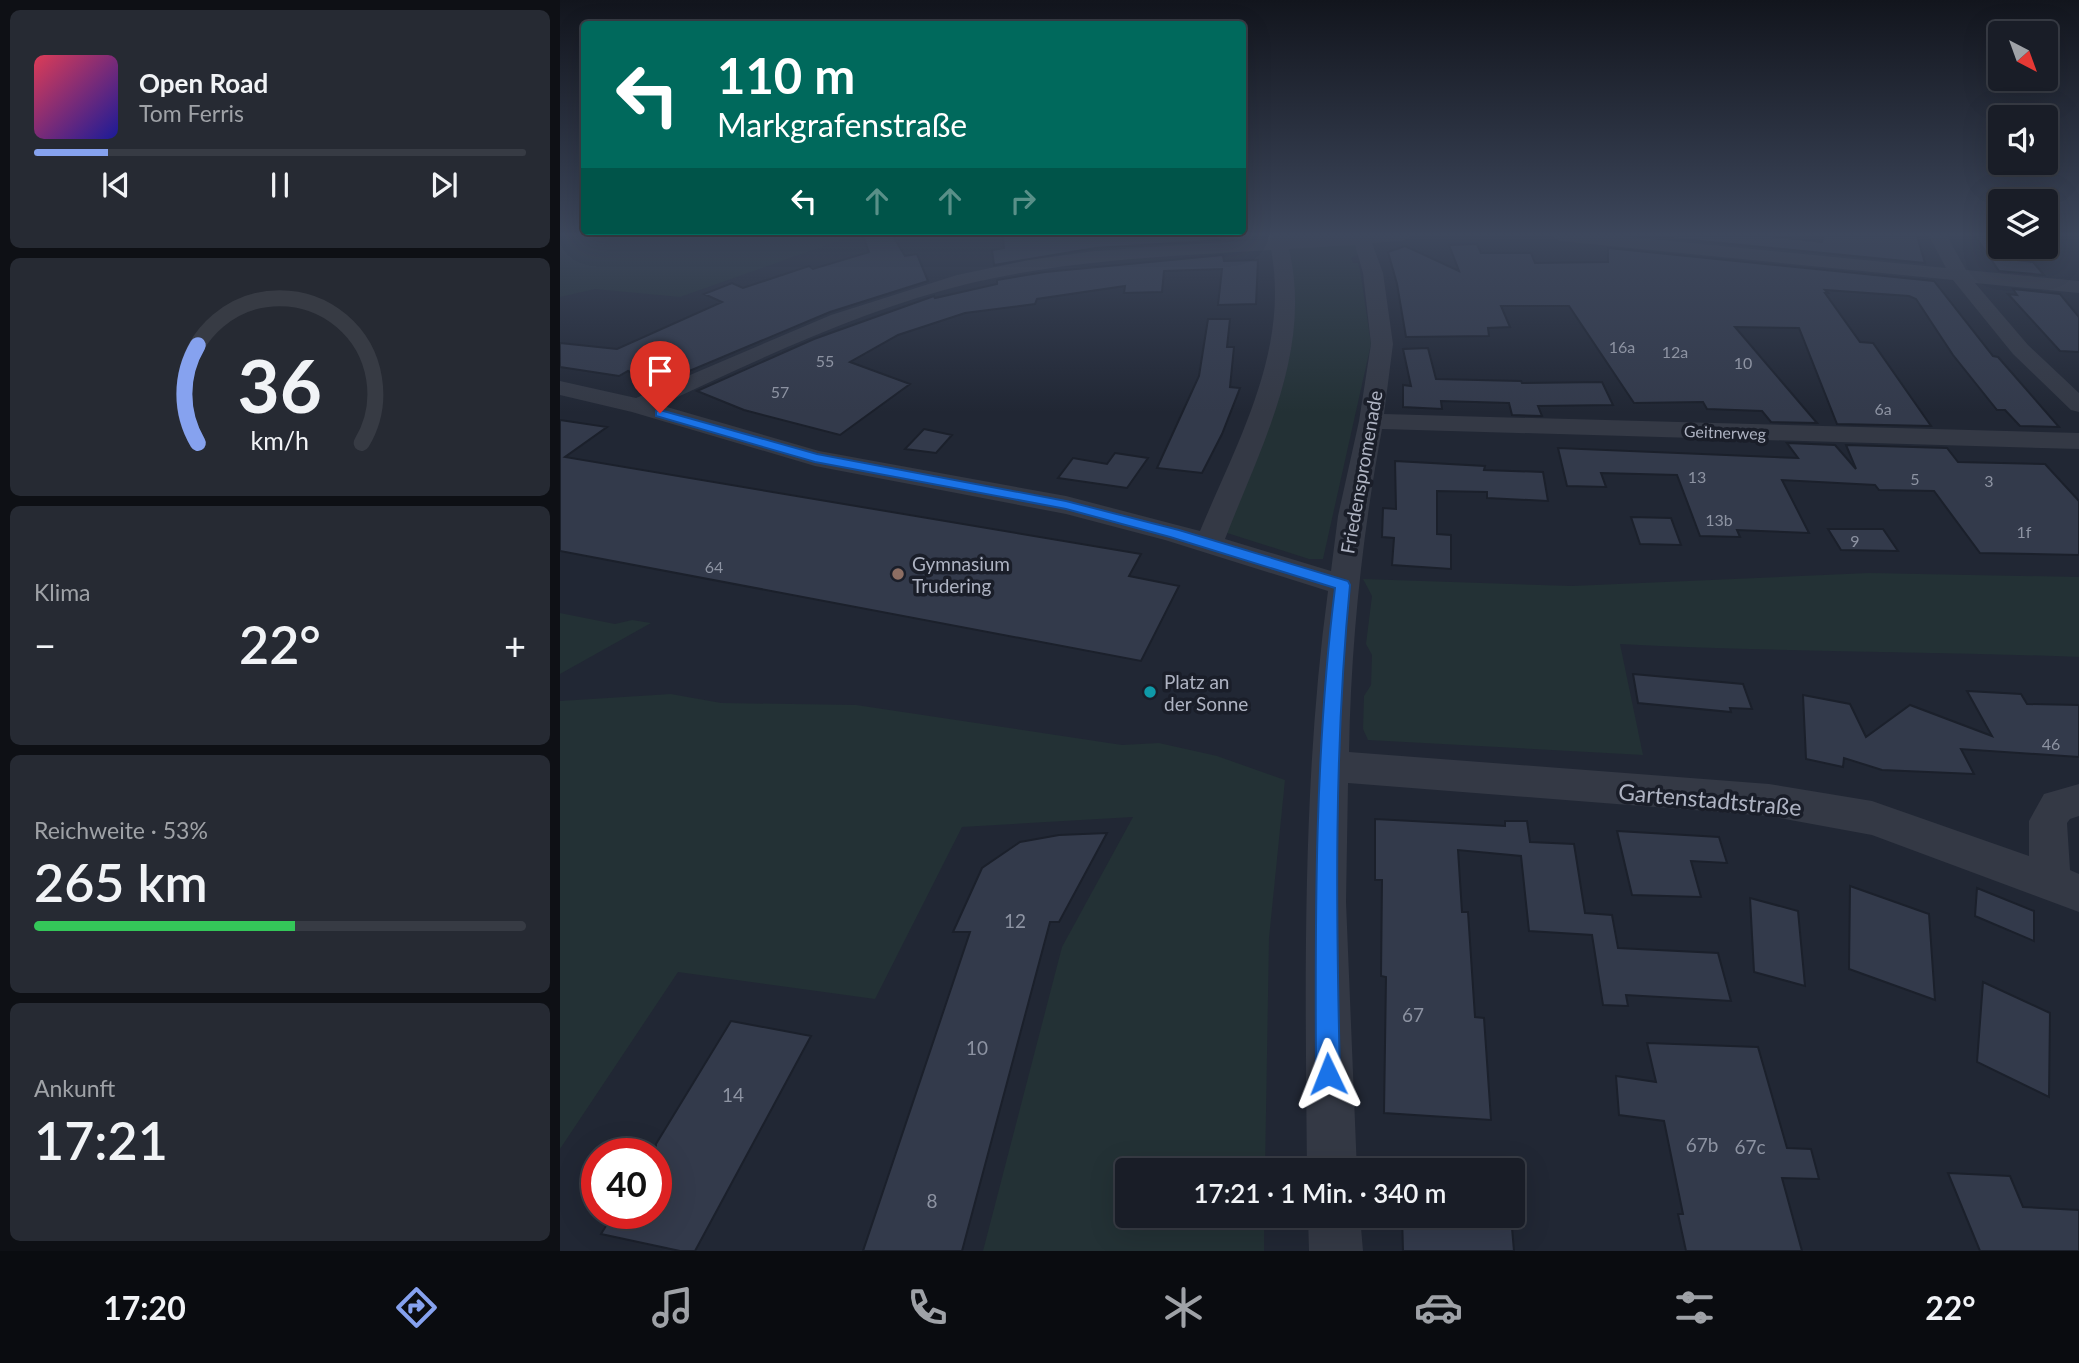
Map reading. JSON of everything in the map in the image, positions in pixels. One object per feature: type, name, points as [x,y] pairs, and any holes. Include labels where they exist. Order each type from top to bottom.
[{"type":"street","points":[[638,406],[818,328],[912,294]]},
{"type":"street","points":[[1209,544],[1275,380],[1286,312],[1284,294]]},
{"type":"street","name":"Friedenspromenade","points":[[1332,1158],[1325,902],[1334,668],[1352,516],[1371,421],[1382,344],[1377,294]]},
{"type":"street","points":[[1975,294],[2055,385],[2079,405]]},
{"type":"street","points":[[560,388],[638,406],[815,458],[1066,505],[1209,544],[1343,585]]},
{"type":"street","name":"Geitnerweg","points":[[1371,421],[2079,441]]},
{"type":"street","name":"Gartenstadtstraße","points":[[1329,766],[1769,800],[1872,818],[2065,887]]},
{"type":"street","points":[[2065,887],[2048,821],[2057,806],[2079,800]]},
{"type":"street","points":[[1335,1228],[1336,1251]]},
{"type":"shaded area","points":[[652,294],[687,294],[680,297]]},
{"type":"shaded area","points":[[1291,294],[1364,294],[1371,344],[1323,559],[1309,559],[1224,532],[1284,381],[1292,312]]},
{"type":"shaded area","points":[[1869,573],[2079,577],[2079,657],[1620,644],[1643,755],[1368,740],[1363,729],[1364,696],[1371,685],[1372,655],[1366,644],[1372,596],[1363,579],[1572,586]]},
{"type":"shaded area","points":[[560,613],[615,624],[632,620],[651,623],[560,674]]},
{"type":"shaded area","points":[[671,694],[721,703],[856,705],[1122,745],[1159,743],[1217,756],[1285,780],[1269,938],[1265,1158],[1115,1158],[1115,1228],[1264,1228],[1264,1251],[983,1251],[1062,947],[1133,817],[962,827],[875,999],[678,972],[560,1149],[560,701]]},
{"type":"building","points":[[705,294],[886,294],[830,312],[656,385],[628,371],[619,376],[560,367],[560,343],[617,349],[722,302]]},
{"type":"building","points":[[951,294],[1068,294],[1037,299],[1035,304],[965,313],[898,335],[850,362],[910,384],[840,435],[744,410],[697,391],[814,339],[934,296]]},
{"type":"building","points":[[1219,294],[1256,294],[1256,304],[1218,305]]},
{"type":"building","points":[[1399,294],[1826,294],[1860,342],[1873,343],[1931,426],[1837,424],[1799,328],[1735,327],[1817,423],[1771,422],[1762,411],[1707,409],[1703,402],[1634,403],[1569,306],[1501,306],[1510,327],[1488,328],[1489,336],[1406,337]]},
{"type":"building","points":[[1886,294],[1945,294],[1993,356],[1998,357],[2059,427],[2020,426],[2005,410],[1997,410],[1953,355],[1916,299]]},
{"type":"building","points":[[2008,294],[2060,294],[2079,317],[2079,352],[2060,351]]},
{"type":"building","points":[[1208,319],[1230,319],[1227,347],[1234,347],[1230,387],[1240,388],[1222,434],[1202,473],[1157,468],[1199,376]]},
{"type":"building","points":[[1428,348],[1436,379],[1522,383],[1602,382],[1613,405],[1538,406],[1542,416],[1512,415],[1509,403],[1441,401],[1442,409],[1403,407],[1403,385],[1411,386],[1403,349]]},
{"type":"building","points":[[560,420],[607,427],[565,457],[1141,554],[1129,576],[1179,586],[1141,661],[560,551]]},
{"type":"building","points":[[924,429],[952,435],[936,453],[905,449]]},
{"type":"building","points":[[1787,443],[1835,445],[1856,469],[1846,445],[1947,448],[1958,462],[2045,464],[2079,501],[2079,555],[1980,553],[1934,491],[1879,490],[1875,485],[1782,480],[1809,533],[1737,530],[1740,537],[1700,536],[1677,475],[1601,473],[1606,487],[1567,486],[1558,448],[1798,458]]},
{"type":"building","points":[[1115,453],[1148,458],[1127,488],[1058,478],[1073,458],[1107,464]]},
{"type":"building","points":[[1395,461],[1485,466],[1484,470],[1543,472],[1548,501],[1487,498],[1487,492],[1437,491],[1437,534],[1451,535],[1451,569],[1392,565],[1394,538],[1382,537],[1383,508],[1396,509]]},
{"type":"building","points":[[1631,517],[1671,518],[1681,545],[1640,544]]},
{"type":"building","points":[[1828,529],[1883,529],[1898,551],[1841,550]]},
{"type":"building","points":[[1633,674],[1743,684],[1752,709],[1730,708],[1731,712],[1638,703]]},
{"type":"building","points":[[1967,691],[2021,694],[2027,704],[2079,705],[2079,757],[1961,749],[1974,774],[1882,770],[1844,758],[1843,767],[1806,759],[1803,695],[1850,704],[1866,737],[1910,705],[1992,736]]},
{"type":"building","points":[[1375,819],[1505,826],[1505,821],[1527,821],[1530,842],[1574,844],[1585,913],[1612,915],[1618,948],[1718,953],[1731,1001],[1626,995],[1628,1006],[1603,1005],[1592,935],[1529,931],[1521,856],[1458,850],[1462,912],[1468,912],[1475,1017],[1484,1018],[1491,1120],[1384,1113],[1386,977],[1381,976],[1382,880],[1375,880]]},
{"type":"building","points":[[1617,831],[1719,837],[1727,863],[1691,861],[1701,897],[1632,895]]},
{"type":"building","points":[[1107,833],[1059,922],[1050,922],[962,1251],[863,1251],[970,932],[953,932],[982,868],[1020,842],[1059,835]]},
{"type":"building","points":[[1850,886],[1929,914],[1935,1000],[1849,969]]},
{"type":"building","points":[[1977,888],[2034,911],[2034,941],[1975,916]]},
{"type":"building","points":[[1750,898],[1798,911],[1805,986],[1754,972]]},
{"type":"building","points":[[1983,982],[2050,1013],[2049,1097],[1977,1062]]},
{"type":"building","points":[[731,1021],[811,1036],[695,1251],[680,1251],[601,1234],[604,1229],[672,1229],[672,1138],[660,1138]]},
{"type":"building","points":[[1647,1043],[1758,1047],[1787,1148],[1811,1149],[1819,1179],[1782,1178],[1802,1251],[1686,1251],[1678,1214],[1683,1214],[1664,1121],[1619,1115],[1616,1076],[1656,1082]]},
{"type":"building","points":[[1948,1173],[2010,1176],[2023,1207],[2079,1210],[2079,1251],[1980,1251]]},
{"type":"building","points":[[1402,1228],[1512,1228],[1514,1251],[1403,1251]]},
{"type":"place","name":"Gymnasium Trudering","points":[[898,574]]},
{"type":"place","name":"Platz an der Sonne","points":[[1150,692]]},
{"type":"route","points":[[660,413],[815,458],[1066,505],[1174,533],[1343,585],[1334,668],[1328,799],[1325,902],[1328,1074]]}]
